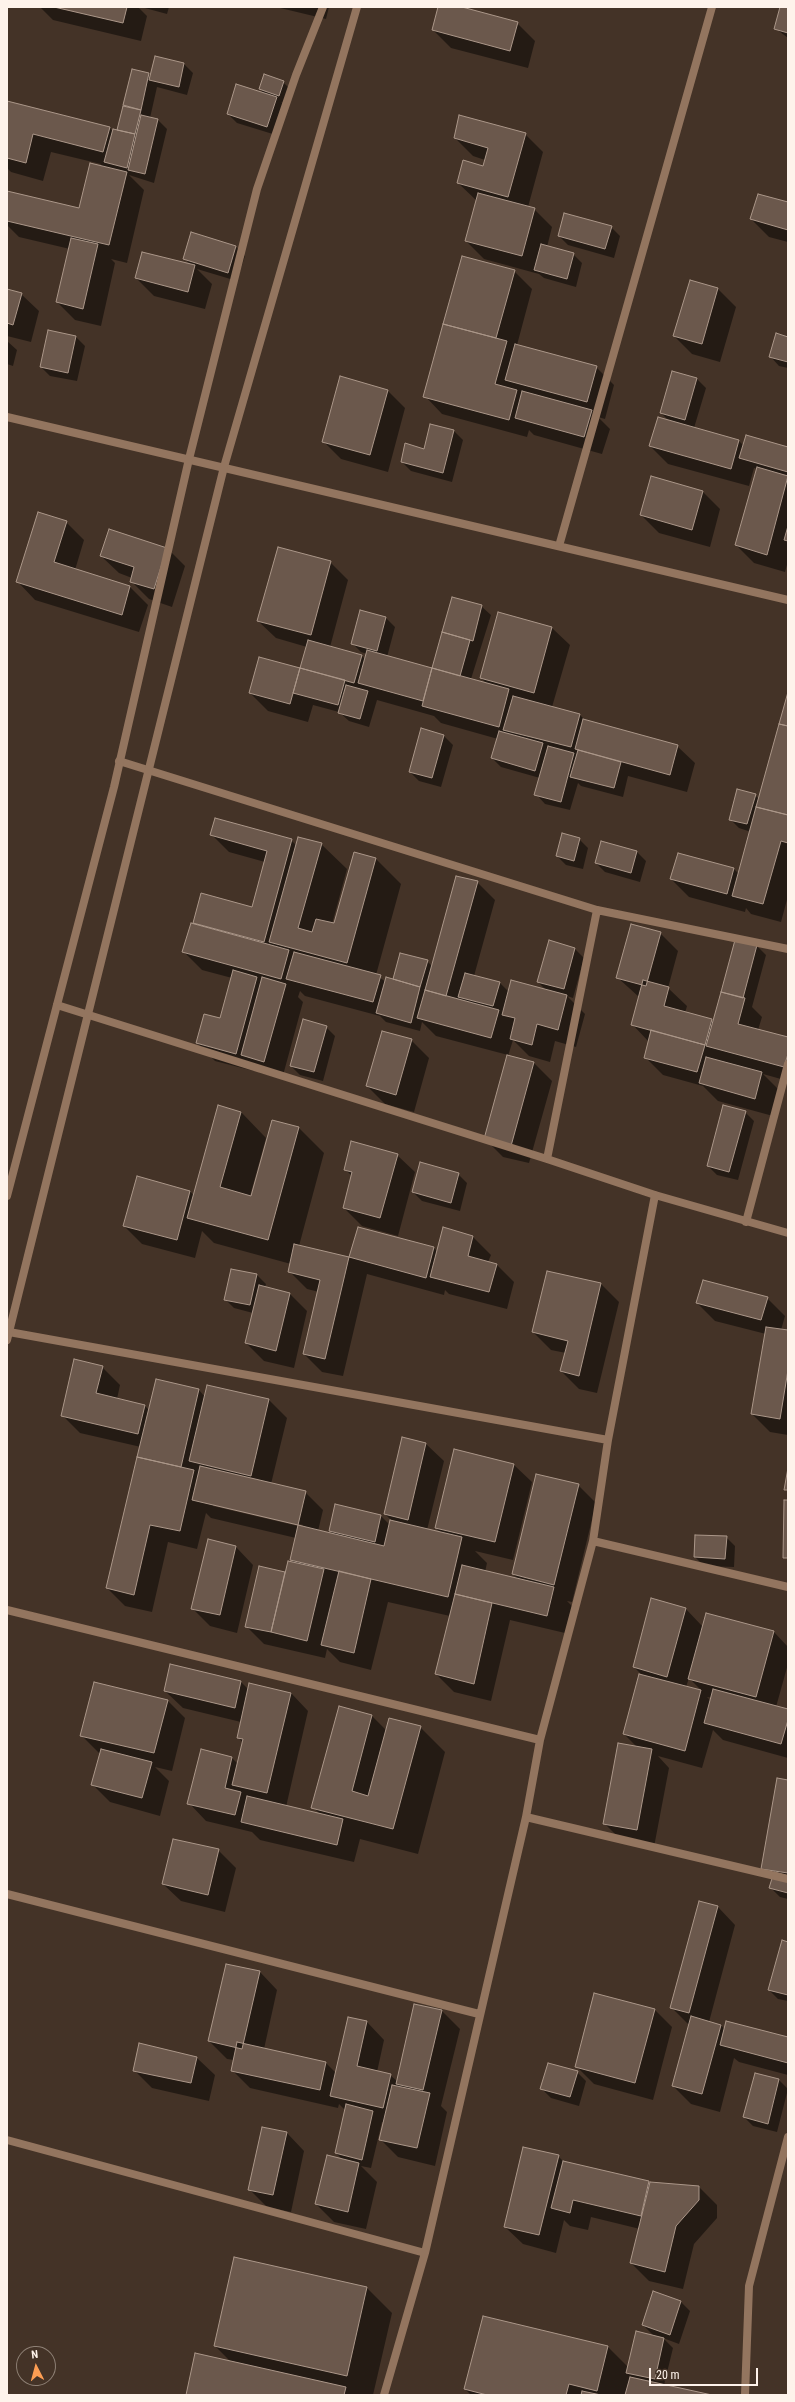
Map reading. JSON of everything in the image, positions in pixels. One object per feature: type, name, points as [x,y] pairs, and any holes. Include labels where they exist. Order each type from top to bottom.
[{"type":"street","points":[[7,1196],[119,761],[189,459],[257,189],[296,75],[323,7]]},
{"type":"street","points":[[357,7],[224,467],[8,1336],[608,1440]]},
{"type":"street","points":[[559,546],[712,7]]},
{"type":"street","points":[[7,417],[788,600]]},
{"type":"street","points":[[119,761],[149,769],[597,910],[788,949]]},
{"type":"street","points":[[547,1158],[597,910]]},
{"type":"street","points":[[57,1005],[547,1158],[655,1195],[788,1233]]},
{"type":"street","points":[[746,1222],[788,1064]]},
{"type":"street","points":[[384,2395],[425,2253],[479,2014],[526,1817],[540,1740],[593,1540],[608,1440],[655,1195]]},
{"type":"street","points":[[593,1540],[788,1586]]},
{"type":"street","points":[[7,1610],[540,1740]]},
{"type":"street","points":[[526,1817],[788,1878]]},
{"type":"street","points":[[7,1894],[479,2014]]},
{"type":"street","points":[[745,2395],[749,2286],[788,2137]]},
{"type":"street","points":[[7,2140],[425,2253]]},
{"type":"building","points":[[54,7],[127,7],[123,23]]},
{"type":"building","points":[[438,7],[462,7],[518,22],[510,51],[432,30]]},
{"type":"building","points":[[780,7],[788,7],[788,33],[774,29]]},
{"type":"building","points":[[155,56],[184,63],[179,87],[149,80]]},
{"type":"building","points":[[132,69],[149,73],[141,110],[123,105]]},
{"type":"building","points":[[264,74],[284,81],[279,96],[259,89]]},
{"type":"building","points":[[236,84],[277,97],[267,127],[227,114]]},
{"type":"building","points":[[7,101],[110,127],[103,152],[33,134],[26,163],[7,158]]},
{"type":"building","points":[[123,106],[141,110],[135,134],[117,130]]},
{"type":"building","points":[[141,115],[158,119],[145,174],[128,170]]},
{"type":"building","points":[[459,115],[526,133],[508,197],[457,183],[463,160],[483,166],[488,148],[454,138]]},
{"type":"building","points":[[113,129],[135,134],[127,168],[104,162]]},
{"type":"building","points":[[90,163],[127,172],[109,245],[7,221],[7,191],[79,208]]},
{"type":"building","points":[[478,193],[535,208],[522,256],[465,241]]},
{"type":"building","points":[[758,194],[788,202],[788,230],[750,219]]},
{"type":"building","points":[[564,213],[612,226],[605,249],[558,236]]},
{"type":"building","points":[[191,232],[236,246],[228,273],[183,259]]},
{"type":"building","points":[[71,238],[98,244],[83,309],[56,302]]},
{"type":"building","points":[[541,244],[574,253],[567,279],[534,270]]},
{"type":"building","points":[[142,252],[195,265],[188,292],[135,278]]},
{"type":"building","points":[[462,256],[515,270],[496,338],[443,324]]},
{"type":"building","points":[[690,280],[718,288],[702,344],[673,336]]},
{"type":"building","points":[[7,289],[22,293],[13,325],[7,323]]},
{"type":"building","points":[[443,324],[507,341],[495,384],[517,390],[509,420],[423,397]]},
{"type":"building","points":[[48,330],[76,336],[68,373],[40,367]]},
{"type":"building","points":[[776,333],[788,337],[788,362],[769,357]]},
{"type":"building","points":[[515,344],[597,366],[587,402],[505,380]]},
{"type":"building","points":[[672,371],[697,378],[685,420],[660,413]]},
{"type":"building","points":[[340,376],[388,390],[370,455],[322,442]]},
{"type":"building","points":[[522,391],[592,410],[584,437],[515,418]]},
{"type":"building","points":[[658,417],[739,440],[731,469],[649,446]]},
{"type":"building","points":[[430,424],[454,430],[443,473],[401,462],[405,443],[424,449]]},
{"type":"building","points":[[746,435],[788,447],[788,472],[739,458]]},
{"type":"building","points":[[757,467],[788,476],[767,555],[735,545]]},
{"type":"building","points":[[651,476],[703,491],[692,530],[640,515]]},
{"type":"building","points":[[38,512],[67,521],[54,562],[130,586],[122,615],[16,582]]},
{"type":"building","points":[[788,526],[788,541],[784,540]]},
{"type":"building","points":[[109,529],[167,548],[154,589],[130,582],[134,567],[100,556]]},
{"type":"building","points":[[278,547],[331,561],[311,635],[257,621]]},
{"type":"building","points":[[452,597],[482,605],[473,641],[442,632]]},
{"type":"building","points":[[360,610],[386,617],[377,651],[351,644]]},
{"type":"building","points":[[498,612],[552,627],[534,693],[480,678]]},
{"type":"building","points":[[442,632],[470,640],[460,676],[432,668]]},
{"type":"building","points":[[308,640],[362,655],[354,683],[300,668]]},
{"type":"building","points":[[367,650],[432,668],[423,701],[358,683]]},
{"type":"building","points":[[259,657],[300,668],[290,704],[249,693]]},
{"type":"building","points":[[300,668],[345,680],[338,705],[293,693]]},
{"type":"building","points":[[432,668],[509,689],[499,727],[422,706]]},
{"type":"building","points":[[346,685],[368,691],[360,719],[338,713]]},
{"type":"building","points":[[788,692],[788,726],[779,724]]},
{"type":"building","points":[[513,696],[580,714],[571,747],[503,730]]},
{"type":"building","points":[[583,719],[678,745],[670,775],[575,749]]},
{"type":"building","points":[[779,724],[788,726],[788,815],[756,807]]},
{"type":"building","points":[[421,728],[444,735],[432,778],[409,772]]},
{"type":"building","points":[[499,731],[543,743],[535,771],[491,758]]},
{"type":"building","points":[[548,746],[574,753],[561,802],[534,795]]},
{"type":"building","points":[[578,750],[621,762],[614,788],[570,777]]},
{"type":"building","points":[[737,789],[756,794],[747,824],[729,820]]},
{"type":"building","points":[[756,807],[788,815],[788,843],[781,841],[763,904],[732,896]]},
{"type":"building","points":[[215,818],[292,839],[264,942],[193,923],[201,893],[252,907],[267,851],[210,835]]},
{"type":"building","points":[[562,833],[580,838],[574,861],[556,856]]},
{"type":"building","points":[[298,837],[322,843],[298,928],[312,932],[316,919],[334,923],[354,852],[376,858],[347,963],[269,942]]},
{"type":"building","points":[[601,841],[637,851],[631,873],[595,863]]},
{"type":"building","points":[[678,853],[734,868],[727,894],[670,879]]},
{"type":"building","points":[[456,876],[478,881],[446,996],[425,990]]},
{"type":"building","points":[[191,923],[289,950],[281,979],[182,952]]},
{"type":"building","points":[[631,924],[661,932],[646,986],[616,978]]},
{"type":"building","points":[[549,940],[575,948],[564,989],[537,982]]},
{"type":"building","points":[[735,940],[757,945],[743,998],[721,992]]},
{"type":"building","points":[[294,952],[381,975],[373,1002],[286,979]]},
{"type":"building","points":[[400,953],[428,960],[420,987],[393,979]]},
{"type":"building","points":[[233,970],[257,977],[236,1054],[196,1043],[204,1014],[220,1018]]},
{"type":"building","points":[[465,973],[500,982],[493,1006],[458,997]]},
{"type":"building","points":[[262,977],[286,984],[264,1062],[241,1055]]},
{"type":"building","points":[[386,977],[420,987],[411,1023],[376,1013]]},
{"type":"building","points":[[511,980],[567,995],[558,1030],[537,1024],[532,1045],[510,1039],[515,1018],[502,1015]]},
{"type":"building","points":[[643,980],[669,987],[664,1006],[712,1019],[705,1045],[631,1025]]},
{"type":"building","points":[[425,990],[499,1010],[491,1038],[417,1018]]},
{"type":"building","points":[[721,992],[745,998],[738,1024],[788,1037],[788,1054],[784,1067],[706,1046]]},
{"type":"building","points":[[303,1019],[327,1026],[314,1072],[290,1066]]},
{"type":"building","points":[[651,1030],[705,1045],[697,1072],[644,1058]]},
{"type":"building","points":[[382,1031],[412,1039],[396,1095],[366,1086]]},
{"type":"building","points":[[507,1055],[534,1062],[511,1146],[484,1139]]},
{"type":"building","points":[[706,1057],[762,1072],[755,1099],[699,1083]]},
{"type":"building","points":[[218,1105],[241,1112],[220,1187],[251,1196],[272,1120],[299,1127],[268,1240],[187,1218]]},
{"type":"building","points":[[723,1105],[746,1111],[729,1172],[707,1166]]},
{"type":"building","points":[[351,1141],[398,1154],[380,1218],[343,1208],[352,1172],[344,1170]]},
{"type":"building","points":[[420,1162],[459,1173],[451,1203],[412,1192]]},
{"type":"building","points":[[137,1176],[190,1191],[177,1240],[123,1226]]},
{"type":"building","points":[[358,1227],[434,1247],[426,1278],[349,1257]]},
{"type":"building","points":[[443,1227],[473,1236],[468,1256],[497,1264],[489,1292],[430,1277]]},
{"type":"building","points":[[294,1244],[349,1257],[325,1359],[303,1354],[320,1280],[288,1272]]},
{"type":"building","points":[[231,1269],[257,1274],[250,1305],[224,1300]]},
{"type":"building","points":[[547,1271],[601,1283],[579,1376],[560,1371],[568,1341],[532,1332]]},
{"type":"building","points":[[703,1280],[768,1297],[761,1320],[696,1303]]},
{"type":"building","points":[[259,1285],[290,1293],[276,1351],[245,1343]]},
{"type":"building","points":[[766,1327],[788,1330],[788,1370],[780,1419],[751,1414]]},
{"type":"building","points":[[74,1359],[103,1366],[96,1393],[145,1405],[138,1434],[61,1416]]},
{"type":"building","points":[[156,1379],[199,1389],[181,1467],[137,1457]]},
{"type":"building","points":[[207,1385],[269,1399],[251,1476],[189,1461]]},
{"type":"building","points":[[402,1437],[426,1443],[408,1520],[384,1514]]},
{"type":"building","points":[[454,1449],[514,1464],[495,1542],[435,1528]]},
{"type":"building","points":[[137,1457],[194,1470],[180,1531],[150,1525],[134,1595],[106,1588]]},
{"type":"building","points":[[200,1466],[306,1491],[298,1525],[192,1500]]},
{"type":"building","points":[[788,1468],[788,1490],[784,1490]]},
{"type":"building","points":[[536,1474],[579,1484],[554,1585],[512,1574]]},
{"type":"building","points":[[784,1500],[788,1500],[788,1558],[783,1558]]},
{"type":"building","points":[[335,1504],[381,1515],[375,1542],[329,1531]]},
{"type":"building","points":[[390,1520],[462,1537],[448,1597],[290,1560],[298,1525],[384,1546]]},
{"type":"building","points":[[695,1535],[727,1536],[725,1559],[694,1557]]},
{"type":"building","points":[[208,1539],[236,1546],[220,1615],[191,1609]]},
{"type":"building","points":[[288,1561],[324,1569],[307,1641],[271,1632]]},
{"type":"building","points":[[462,1565],[554,1587],[547,1616],[455,1594]]},
{"type":"building","points":[[259,1566],[285,1572],[271,1632],[245,1627]]},
{"type":"building","points":[[339,1571],[371,1579],[354,1653],[321,1645]]},
{"type":"building","points":[[455,1594],[492,1603],[474,1684],[435,1674]]},
{"type":"building","points":[[651,1598],[686,1608],[667,1677],[633,1667]]},
{"type":"building","points":[[706,1613],[774,1631],[756,1697],[688,1679]]},
{"type":"building","points":[[170,1664],[241,1681],[235,1708],[164,1691]]},
{"type":"building","points":[[639,1674],[701,1690],[685,1751],[623,1734]]},
{"type":"building","points":[[94,1682],[168,1700],[154,1753],[80,1736]]},
{"type":"building","points":[[249,1683],[291,1693],[267,1793],[232,1785],[243,1739],[237,1738]]},
{"type":"building","points":[[713,1689],[788,1709],[788,1720],[781,1744],[704,1723]]},
{"type":"building","points":[[339,1706],[372,1715],[352,1791],[368,1796],[389,1718],[421,1726],[393,1829],[311,1808]]},
{"type":"building","points":[[618,1743],[652,1749],[637,1830],[603,1824]]},
{"type":"building","points":[[101,1749],[152,1762],[142,1798],[91,1785]]},
{"type":"building","points":[[201,1749],[232,1757],[225,1788],[241,1792],[235,1815],[187,1804]]},
{"type":"building","points":[[777,1778],[788,1780],[788,1873],[761,1869]]},
{"type":"building","points":[[247,1796],[343,1819],[337,1845],[241,1822]]},
{"type":"building","points":[[173,1839],[219,1849],[208,1895],[162,1884]]},
{"type":"building","points":[[774,1872],[788,1876],[788,1893],[769,1888]]},
{"type":"building","points":[[699,1901],[718,1906],[689,2013],[670,2008]]},
{"type":"building","points":[[782,1940],[788,1942],[788,1995],[768,1990]]},
{"type":"building","points":[[226,1964],[260,1971],[242,2049],[208,2041]]},
{"type":"building","points":[[594,1993],[655,2009],[635,2083],[575,2067]]},
{"type":"building","points":[[414,2004],[442,2010],[423,2090],[396,2084]]},
{"type":"building","points":[[691,2016],[721,2025],[702,2094],[672,2086]]},
{"type":"building","points":[[348,2017],[367,2021],[357,2066],[391,2074],[383,2108],[330,2096]]},
{"type":"building","points":[[726,2021],[788,2037],[788,2063],[720,2045]]},
{"type":"building","points":[[237,2042],[326,2062],[320,2090],[231,2071]]},
{"type":"building","points":[[139,2043],[197,2057],[191,2083],[133,2071]]},
{"type":"building","points":[[548,2063],[578,2071],[570,2097],[540,2089]]},
{"type":"building","points":[[755,2073],[779,2079],[768,2124],[743,2117]]},
{"type":"building","points":[[392,2085],[430,2093],[417,2148],[379,2140]]},
{"type":"building","points":[[346,2104],[373,2111],[362,2160],[335,2153]]},
{"type":"building","points":[[262,2127],[287,2132],[273,2195],[248,2190]]},
{"type":"building","points":[[523,2147],[559,2155],[539,2235],[504,2227]]},
{"type":"building","points":[[327,2155],[359,2163],[348,2212],[315,2204]]},
{"type":"building","points":[[563,2161],[649,2181],[641,2216],[573,2200],[570,2213],[551,2208]]},
{"type":"building","points":[[650,2182],[699,2186],[699,2200],[676,2226],[665,2272],[630,2263]]},
{"type":"building","points":[[234,2257],[367,2287],[347,2376],[214,2346]]},
{"type":"building","points":[[653,2291],[681,2301],[670,2335],[642,2325]]},
{"type":"building","points":[[483,2316],[608,2346],[597,2391],[569,2384],[566,2395],[487,2395],[464,2389]]},
{"type":"building","points":[[636,2331],[664,2338],[655,2379],[626,2373]]},
{"type":"building","points":[[195,2353],[346,2387],[344,2395],[186,2395]]},
{"type":"building","points":[[630,2377],[712,2395],[625,2395]]},
{"type":"building","points":[[582,2391],[601,2395],[581,2395]]}]
